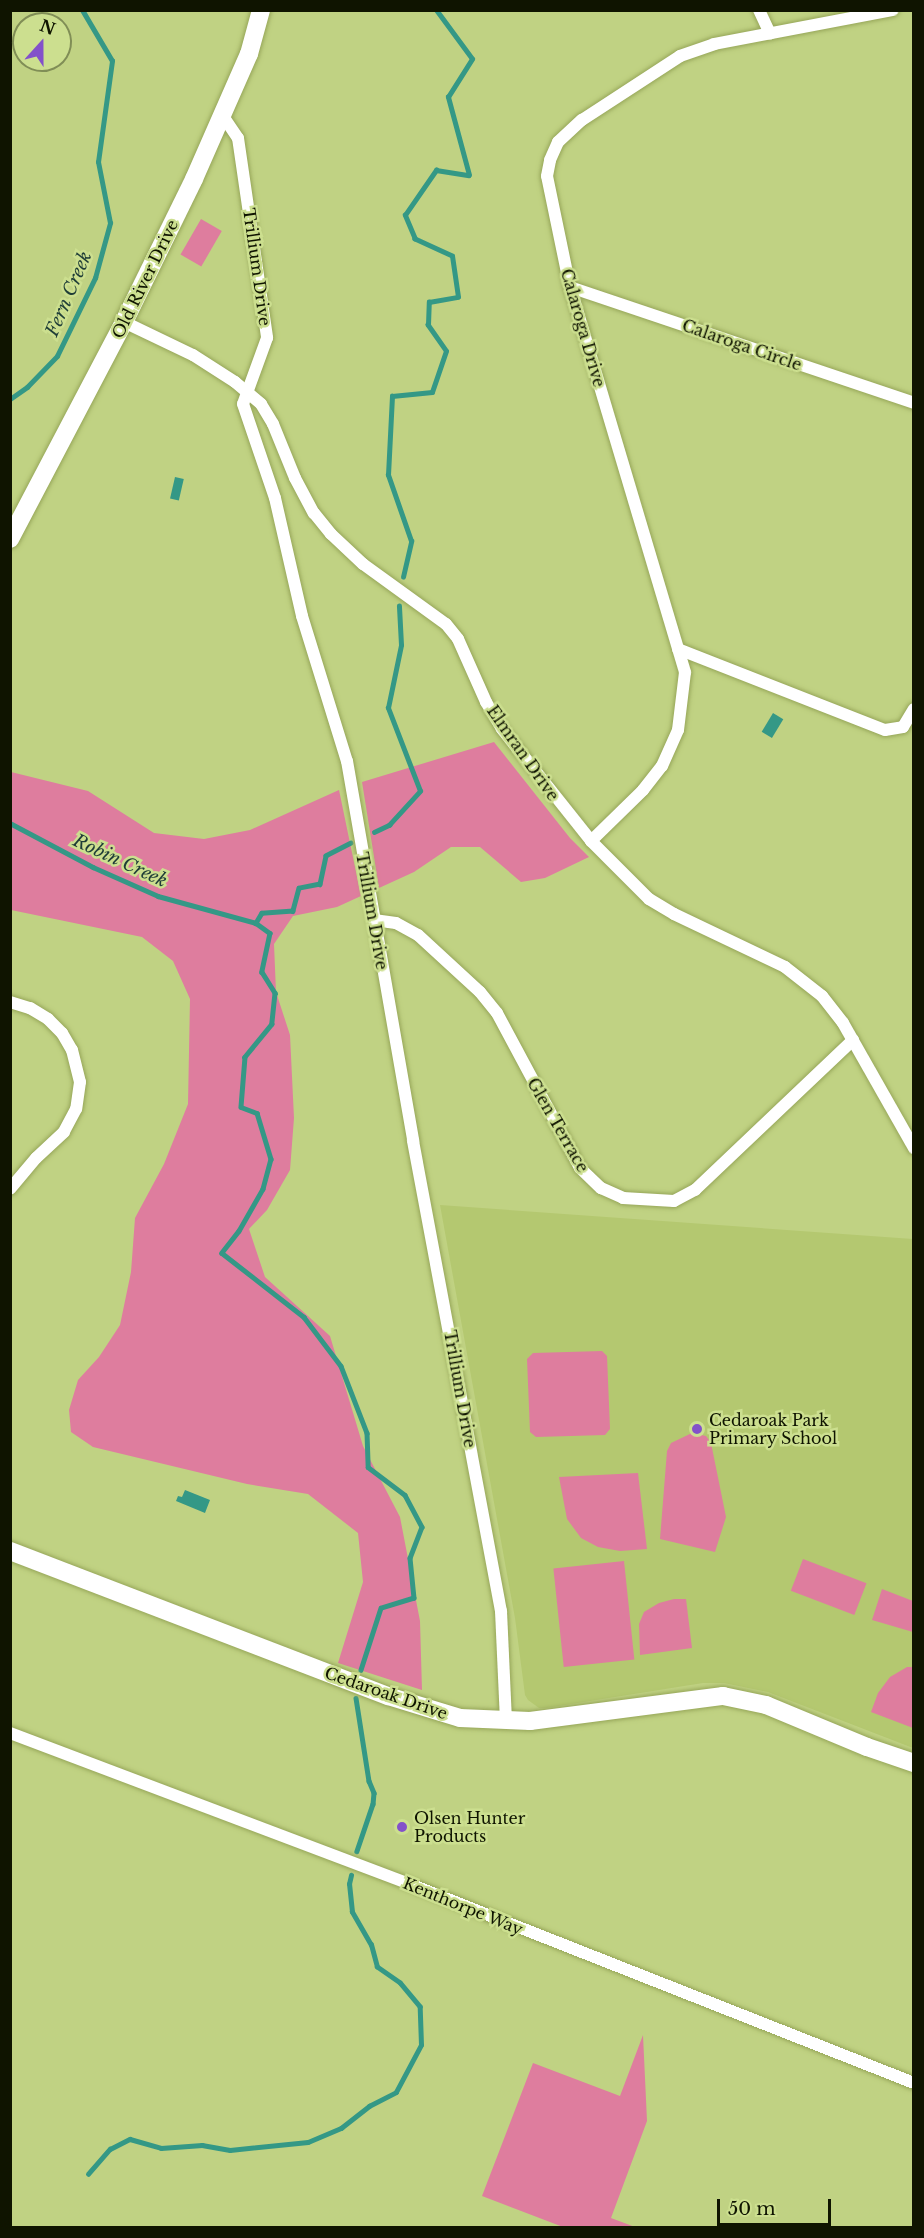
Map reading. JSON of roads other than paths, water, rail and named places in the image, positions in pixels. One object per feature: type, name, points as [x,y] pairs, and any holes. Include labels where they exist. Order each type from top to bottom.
[{"type":"street","name":"Old River Drive","points":[[10,539],[124,322],[223,116],[249,54],[261,10]]},
{"type":"street","points":[[759,10],[770,34]]},
{"type":"street","name":"Calaroga Drive","points":[[591,842],[643,790],[662,766],[678,730],[685,672],[570,287],[548,176],[550,160],[558,142],[582,120],[680,56],[714,44],[893,10]]},
{"type":"street","name":"Trillium Drive","points":[[223,116],[238,138],[267,338],[243,404],[275,498],[302,616],[347,761],[501,1611],[506,1722]]},
{"type":"street","name":"Calaroga Circle","points":[[570,287],[914,403]]},
{"type":"street","name":"Elmran Drive","points":[[124,322],[193,355],[249,391],[270,418],[295,478],[314,513],[342,546],[363,564],[446,624],[462,648],[486,702],[502,729],[591,842],[638,891],[661,908],[759,953],[797,975],[829,1004],[853,1040],[914,1148]]},
{"type":"street","points":[[678,649],[885,730],[903,727],[914,709]]},
{"type":"street","name":"Glen Terrace","points":[[374,920],[396,923],[418,934],[480,992],[497,1013],[580,1168],[601,1188],[623,1198],[674,1201],[695,1190],[853,1040]]},
{"type":"street","points":[[10,1002],[30,1008],[48,1019],[62,1033],[72,1050],[80,1082],[76,1109],[64,1132],[36,1158],[10,1189]]},
{"type":"street","name":"Cedaroak Drive","points":[[10,1551],[430,1711],[460,1718],[506,1722],[570,1718],[723,1696],[766,1705],[867,1747],[914,1762]]},
{"type":"street","name":"Kenthorpe Way","points":[[10,1732],[396,1879],[914,2083]]},
{"type":"water","points":[[175,477],[184,479],[179,500],[170,498]]},
{"type":"water","points":[[773,713],[783,719],[772,738],[762,732]]},
{"type":"water","points":[[185,1490],[210,1500],[205,1513],[176,1501],[178,1496],[182,1497]]},
{"type":"waterway","name":"Fern Creek","points":[[10,399],[27,387],[57,356],[95,278],[110,223],[98,162],[112,61],[82,10]]},
{"type":"waterway","points":[[403,577],[411,541],[388,475],[392,396],[432,392],[446,351],[428,325],[429,302],[458,297],[452,256],[415,239],[405,215],[436,170],[469,175],[448,97],[472,59],[436,10]]},
{"type":"waterway","points":[[374,832],[389,825],[420,791],[388,708],[401,645],[399,606]]},
{"type":"waterway","name":"Robin Creek","points":[[10,823],[93,867],[158,896],[256,923]]},
{"type":"waterway","points":[[351,843],[326,856],[320,884],[299,888],[293,911],[262,913],[256,923],[270,933],[262,972],[275,993],[272,1024],[245,1057],[241,1107],[257,1113],[271,1159],[263,1189],[239,1231],[222,1253],[304,1317],[341,1366],[367,1433],[368,1467],[405,1495],[422,1527],[410,1558],[414,1598],[381,1608],[361,1670]]},
{"type":"waterway","points":[[356,1698],[369,1781],[374,1793],[373,1804],[357,1851]]},
{"type":"waterway","points":[[88,2174],[110,2149],[130,2139],[161,2148],[202,2145],[230,2150],[308,2142],[341,2128],[369,2106],[396,2092],[421,2045],[420,2007],[400,1983],[377,1967],[371,1945],[352,1912],[349,1884],[351,1875]]},
{"type":"place","name":"Cedaroak Park Primary School","points":[[697,1429]]},
{"type":"place","name":"Olsen Hunter Products","points":[[402,1827]]}]
